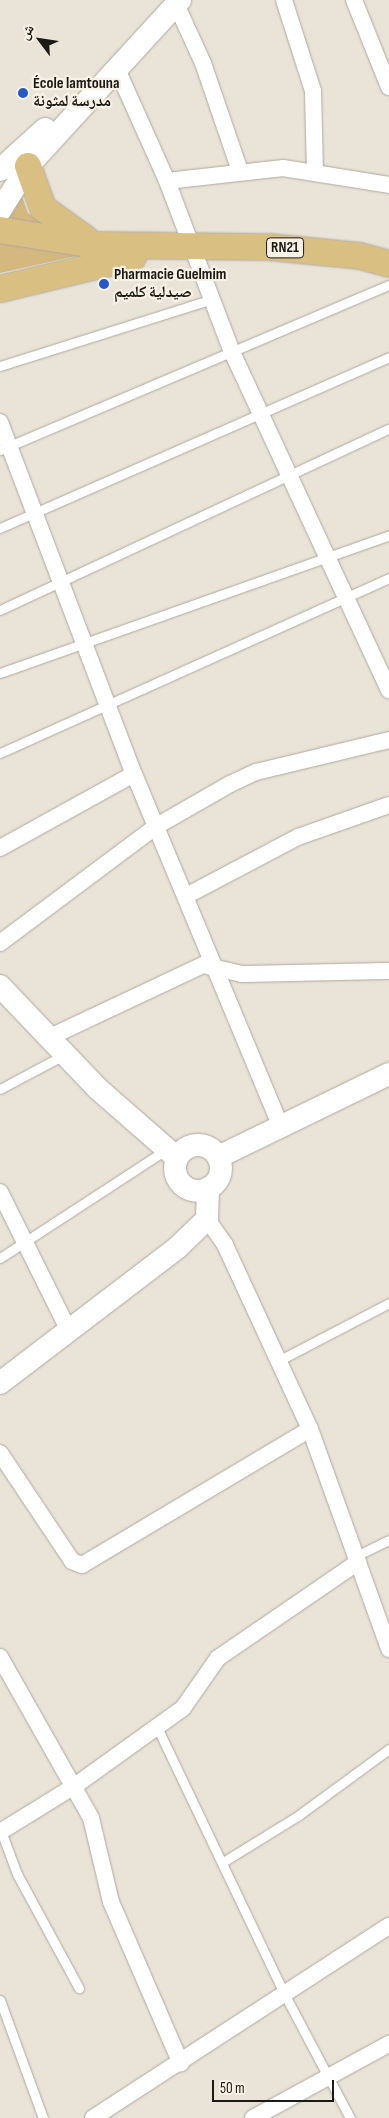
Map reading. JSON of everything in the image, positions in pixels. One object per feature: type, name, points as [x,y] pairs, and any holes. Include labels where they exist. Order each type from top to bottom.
[{"type":"main road","points":[[28,166],[43,208],[96,245]]},
{"type":"main road","name":"RN21","points":[[0,230],[96,245],[186,248],[269,247],[360,256],[389,264]]},
{"type":"main road","name":"RN21","points":[[0,290],[94,264],[186,248]]},
{"type":"street","points":[[284,0],[313,91],[315,171]]},
{"type":"street","points":[[354,0],[389,87]]},
{"type":"street","points":[[0,211],[28,166],[113,70],[178,2],[203,62],[240,171]]},
{"type":"street","points":[[0,170],[113,70]]},
{"type":"street","points":[[113,70],[167,181],[186,248],[212,299],[232,352],[346,597],[386,672],[389,690]]},
{"type":"street","points":[[167,181],[240,171],[315,171],[389,185]]},
{"type":"street","points":[[0,422],[5,448],[37,512],[134,774],[281,1127]]},
{"type":"street","points":[[0,943],[155,826],[256,772],[389,740]]},
{"type":"street","points":[[0,848],[134,774]]},
{"type":"street","points":[[186,896],[298,837],[389,805]]},
{"type":"street","points":[[50,1037],[197,967],[215,965],[242,974],[389,971]]},
{"type":"street","points":[[4,996],[50,1037],[97,1088],[172,1153],[175,1172],[182,1184],[194,1190],[208,1188]]},
{"type":"street","points":[[218,1157],[389,1074]]},
{"type":"street","points":[[172,1153],[198,1145],[218,1157]]},
{"type":"street","points":[[218,1157],[220,1171],[208,1188],[207,1219],[224,1245],[280,1360],[310,1429],[389,1649]]},
{"type":"street","points":[[0,1192],[70,1333]]},
{"type":"street","points":[[0,1383],[70,1333],[207,1219]]},
{"type":"street","points":[[0,1453],[72,1561],[82,1566],[310,1429]]},
{"type":"street","points":[[1,1832],[76,1785],[191,1700],[218,1658],[357,1559]]},
{"type":"street","points":[[0,1657],[5,1675],[76,1785],[91,1818],[120,1926],[181,2064]]},
{"type":"street","points":[[93,2118],[127,2093],[181,2064],[286,1996],[389,1926]]},
{"type":"street","points":[[254,2118],[389,2044]]},
{"type":"lane","points":[[5,448],[389,286]]},
{"type":"lane","points":[[0,366],[212,299]]},
{"type":"lane","points":[[0,528],[389,357]]},
{"type":"lane","points":[[0,610],[389,429]]},
{"type":"lane","points":[[0,674],[329,559],[389,535]]},
{"type":"lane","points":[[0,753],[110,706],[389,578]]},
{"type":"lane","points":[[0,1089],[65,1054]]},
{"type":"lane","points":[[0,1258],[172,1153]]},
{"type":"lane","points":[[280,1360],[389,1303]]},
{"type":"lane","points":[[357,1559],[389,1540]]},
{"type":"lane","points":[[156,1725],[286,1996],[350,2118]]},
{"type":"lane","points":[[223,1862],[299,1815],[389,1749]]},
{"type":"lane","points":[[1,1832],[17,1874],[79,1988]]},
{"type":"lane","points":[[0,2000],[43,2118]]},
{"type":"shaded area","points":[[19,188],[28,213],[52,230],[2,219]]},
{"type":"shaded area","points":[[0,241],[103,250],[0,273]]},
{"type":"place","name":"École lamtouna مدرسة لمثونة","points":[[23,93]]},
{"type":"place","name":"Pharmacie Guelmim صيدلية كلميم","points":[[104,284]]}]
